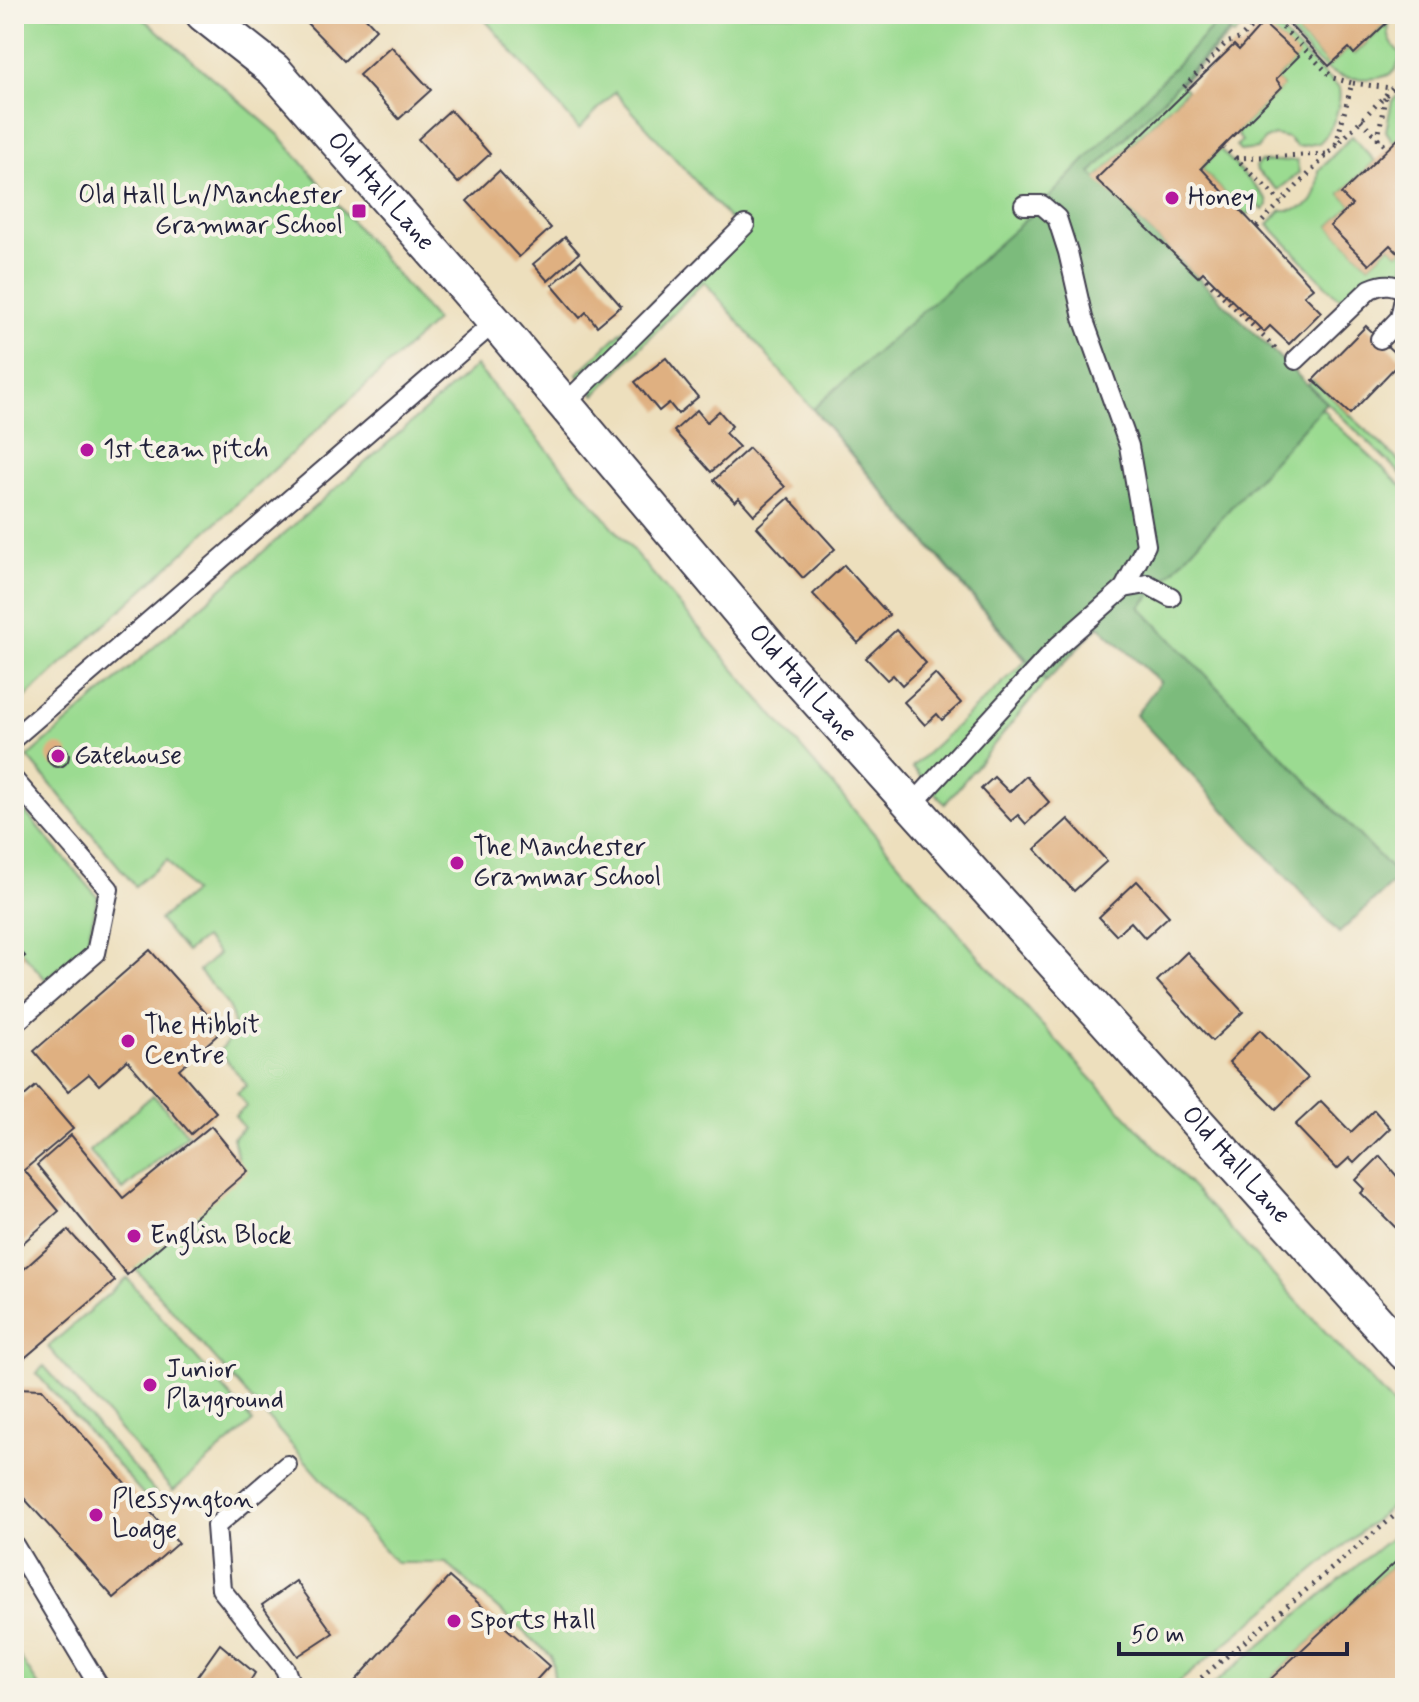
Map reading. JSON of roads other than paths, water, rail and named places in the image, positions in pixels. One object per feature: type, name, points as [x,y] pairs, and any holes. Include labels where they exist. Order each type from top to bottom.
[{"type":"street","name":"Old Hall Lane","points":[[203,14],[274,70],[495,322],[772,650],[1405,1353]]},
{"type":"lane","points":[[912,805],[1058,646],[1124,588],[1146,545],[1129,446],[1083,318],[1057,218],[1042,205],[1024,205]]},
{"type":"lane","points":[[565,404],[745,225]]},
{"type":"lane","points":[[1296,360],[1370,289],[1381,284],[1394,284],[1405,293],[1400,318],[1380,339]]},
{"type":"lane","points":[[14,738],[495,322]]},
{"type":"lane","points":[[1124,588],[1147,584],[1171,597]]},
{"type":"lane","points":[[14,780],[109,889],[96,953],[14,1024]]},
{"type":"lane","points":[[287,1465],[216,1526],[221,1589],[285,1669],[292,1688]]},
{"type":"lane","points":[[14,1545],[100,1688]]},
{"type":"place","name":"Honey","points":[[1172,198]]},
{"type":"place","name":"Old Hall Ln/Manchester Grammar School","points":[[359,211]]},
{"type":"place","name":"1st team pitch","points":[[87,450]]},
{"type":"place","name":"Gatehouse","points":[[58,756]]},
{"type":"place","name":"The Manchester Grammar School","points":[[457,863]]},
{"type":"place","name":"The Hibbit Centre","points":[[128,1041]]},
{"type":"place","name":"English Block","points":[[134,1236]]},
{"type":"place","name":"Junior Playground","points":[[150,1385]]},
{"type":"place","name":"Plessyngton Lodge","points":[[96,1515]]},
{"type":"place","name":"Sports Hall","points":[[454,1621]]}]
